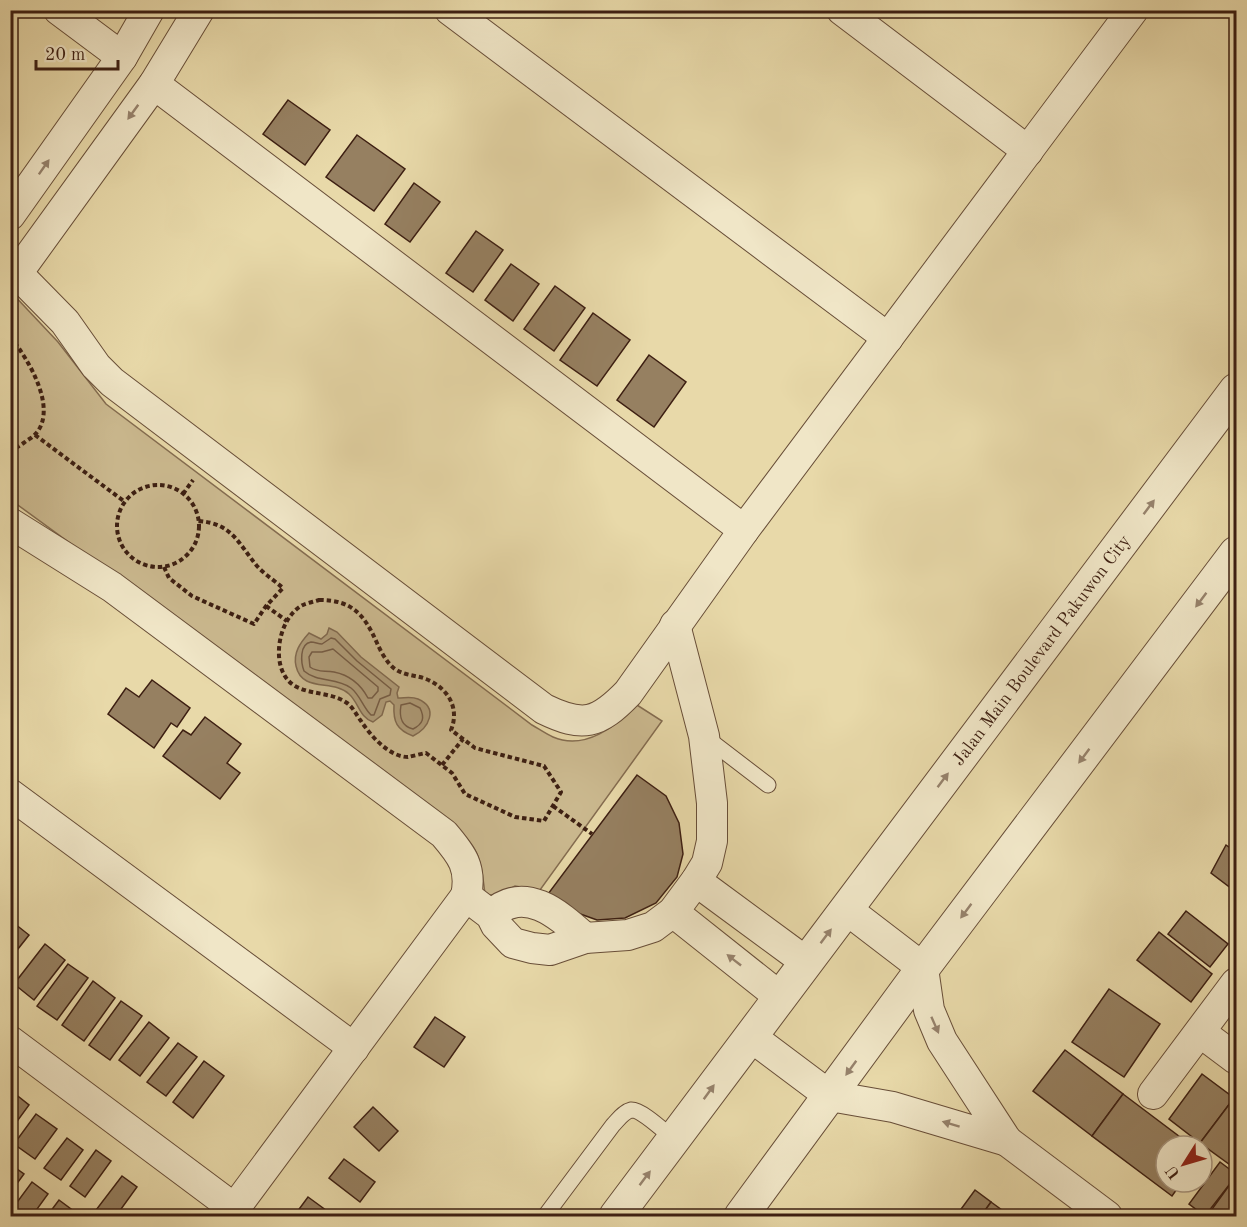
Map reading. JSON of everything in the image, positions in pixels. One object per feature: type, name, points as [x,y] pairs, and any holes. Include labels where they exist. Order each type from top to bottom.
[{"type":"street","points":[[59,10],[122,57]]},
{"type":"street","points":[[10,215],[122,57],[149,10]]},
{"type":"street","points":[[199,10],[154,84],[14,269],[65,322],[96,366],[112,382],[544,709],[565,719],[582,722],[600,716],[628,693],[744,530],[1133,10]]},
{"type":"street","points":[[450,10],[888,338]]},
{"type":"street","points":[[842,10],[1028,151]]},
{"type":"street","points":[[154,84],[744,530]]},
{"type":"street","name":"Jalan Main Boulevard Pakuwon City","points":[[616,1216],[1236,390]]},
{"type":"street","points":[[10,523],[112,587],[444,834],[464,862],[469,880],[466,896],[232,1213],[10,1041]]},
{"type":"street","points":[[741,1216],[923,968],[1236,553]]},
{"type":"street","points":[[466,896],[491,915],[496,926],[513,943],[550,950],[585,938],[628,935],[653,927],[673,912],[707,863],[712,841],[712,803],[704,736],[675,625]]},
{"type":"street","points":[[10,794],[354,1048]]},
{"type":"street","points":[[696,881],[806,962]]},
{"type":"street","points":[[491,915],[511,902],[522,901],[558,914],[585,938]]},
{"type":"street","points":[[846,909],[923,968],[929,1010],[942,1041],[1007,1141],[1107,1216]]},
{"type":"street","points":[[673,912],[780,997]]},
{"type":"street","points":[[1154,1094],[1236,983]]},
{"type":"street","points":[[1200,1032],[1236,1059]]},
{"type":"street","points":[[750,1036],[830,1096],[893,1107],[1007,1141]]},
{"type":"lane","points":[[704,736],[768,785]]},
{"type":"lane","points":[[545,1216],[613,1125],[630,1110],[640,1112],[674,1139]]},
{"type":"path","points":[[10,337],[28,361],[43,399],[44,414],[35,435],[16,449],[10,449]]},
{"type":"path","points":[[35,435],[125,502]]},
{"type":"path","points":[[158,485],[171,487],[190,501],[196,511],[198,521],[196,542],[191,551],[183,559],[164,567],[143,565],[124,550],[118,538],[119,513],[125,502],[134,492],[158,485]]},
{"type":"path","points":[[164,567],[169,578],[192,596],[254,624],[266,606],[283,588],[259,568],[226,529],[214,522],[198,521]]},
{"type":"path","points":[[319,600],[334,600],[351,606],[362,616],[382,653],[394,669],[426,679],[444,690],[453,703],[455,719],[451,730],[475,748],[544,766],[561,792],[544,820],[515,817],[465,794],[452,773],[426,753],[406,757],[376,740],[349,704],[333,696],[307,692],[292,685],[283,673],[279,657],[279,637],[287,621],[300,607],[319,600]]},
{"type":"path","points":[[266,606],[287,621]]},
{"type":"path","points":[[442,765],[464,739]]},
{"type":"path","points":[[553,806],[592,834]]},
{"type":"shaded area","points":[[10,291],[58,342],[106,404],[532,725],[553,737],[565,741],[577,741],[588,739],[610,728],[637,705],[662,721],[540,890],[515,886],[496,896],[485,894],[476,852],[467,838],[449,820],[11,500]]},
{"type":"water","points":[[329,628],[337,632],[361,657],[399,687],[398,698],[418,699],[428,707],[429,718],[419,732],[413,736],[397,725],[394,705],[390,701],[386,702],[382,715],[373,722],[365,717],[349,694],[335,687],[311,683],[299,674],[295,661],[300,644],[309,633],[321,639],[327,634]]},
{"type":"building","points":[[288,100],[330,130],[305,165],[263,134]]},
{"type":"building","points":[[357,135],[405,169],[374,211],[326,177]]},
{"type":"building","points":[[414,183],[440,202],[410,242],[385,224]]},
{"type":"building","points":[[476,231],[503,250],[473,292],[446,273]]},
{"type":"building","points":[[511,264],[539,284],[513,321],[485,300]]},
{"type":"building","points":[[555,286],[585,308],[554,351],[524,329]]},
{"type":"building","points":[[593,313],[630,340],[597,386],[560,360]]},
{"type":"building","points":[[649,355],[686,382],[654,427],[617,400]]},
{"type":"building","points":[[152,680],[190,708],[177,727],[171,723],[154,748],[108,714],[126,688],[139,697]]},
{"type":"building","points":[[205,717],[241,744],[227,763],[240,773],[220,799],[163,756],[183,730],[191,735]]},
{"type":"building","points":[[637,775],[666,796],[679,823],[683,854],[677,877],[656,903],[625,918],[597,920],[572,911],[548,894]]},
{"type":"building","points":[[1226,845],[1236,852],[1236,892],[1211,873]]},
{"type":"building","points":[[1186,911],[1228,944],[1210,967],[1168,934]]},
{"type":"building","points":[[10,920],[29,935],[10,959]]},
{"type":"building","points":[[1159,932],[1212,974],[1191,1002],[1137,960]]},
{"type":"building","points":[[45,944],[65,960],[34,1000],[14,984]]},
{"type":"building","points":[[68,964],[88,978],[57,1020],[37,1006]]},
{"type":"building","points":[[93,981],[115,998],[84,1041],[62,1025]]},
{"type":"building","points":[[1109,989],[1160,1024],[1124,1077],[1072,1042]]},
{"type":"building","points":[[121,1001],[142,1016],[110,1060],[89,1045]]},
{"type":"building","points":[[435,1017],[465,1037],[444,1067],[414,1047]]},
{"type":"building","points":[[149,1022],[169,1038],[140,1076],[119,1060]]},
{"type":"building","points":[[178,1043],[197,1057],[166,1096],[147,1082]]},
{"type":"building","points":[[1065,1050],[1123,1094],[1092,1136],[1033,1091]]},
{"type":"building","points":[[204,1061],[224,1076],[193,1118],[173,1102]]},
{"type":"building","points":[[1202,1074],[1234,1098],[1207,1134],[1188,1134],[1169,1119]]},
{"type":"building","points":[[14,1093],[29,1105],[10,1131],[10,1097]]},
{"type":"building","points":[[1123,1094],[1176,1134],[1154,1134],[1154,1182],[1092,1136]]},
{"type":"building","points":[[1234,1098],[1236,1100],[1236,1163],[1233,1167],[1214,1153],[1214,1134],[1207,1134]]},
{"type":"building","points":[[373,1107],[398,1131],[379,1151],[354,1127]]},
{"type":"building","points":[[36,1114],[57,1129],[35,1159],[14,1144]]},
{"type":"building","points":[[67,1138],[83,1150],[61,1180],[44,1168]]},
{"type":"building","points":[[96,1150],[111,1161],[85,1197],[70,1186]]},
{"type":"building","points":[[344,1159],[375,1182],[360,1202],[329,1178]]},
{"type":"building","points":[[1220,1162],[1236,1176],[1205,1216],[1189,1204],[1196,1194],[1214,1194],[1214,1170]]},
{"type":"building","points":[[10,1164],[24,1174],[10,1193]]},
{"type":"building","points":[[122,1176],[137,1187],[116,1216],[105,1216],[96,1210]]},
{"type":"building","points":[[1236,1176],[1236,1211],[1232,1216],[1207,1216]]},
{"type":"building","points":[[32,1182],[48,1194],[32,1216],[21,1216],[12,1209]]},
{"type":"building","points":[[975,1190],[991,1202],[981,1216],[956,1216]]},
{"type":"building","points":[[308,1197],[334,1216],[294,1216]]},
{"type":"building","points":[[59,1200],[75,1212],[72,1216],[47,1216]]},
{"type":"building","points":[[991,1202],[1006,1213],[1004,1216],[981,1216]]}]
